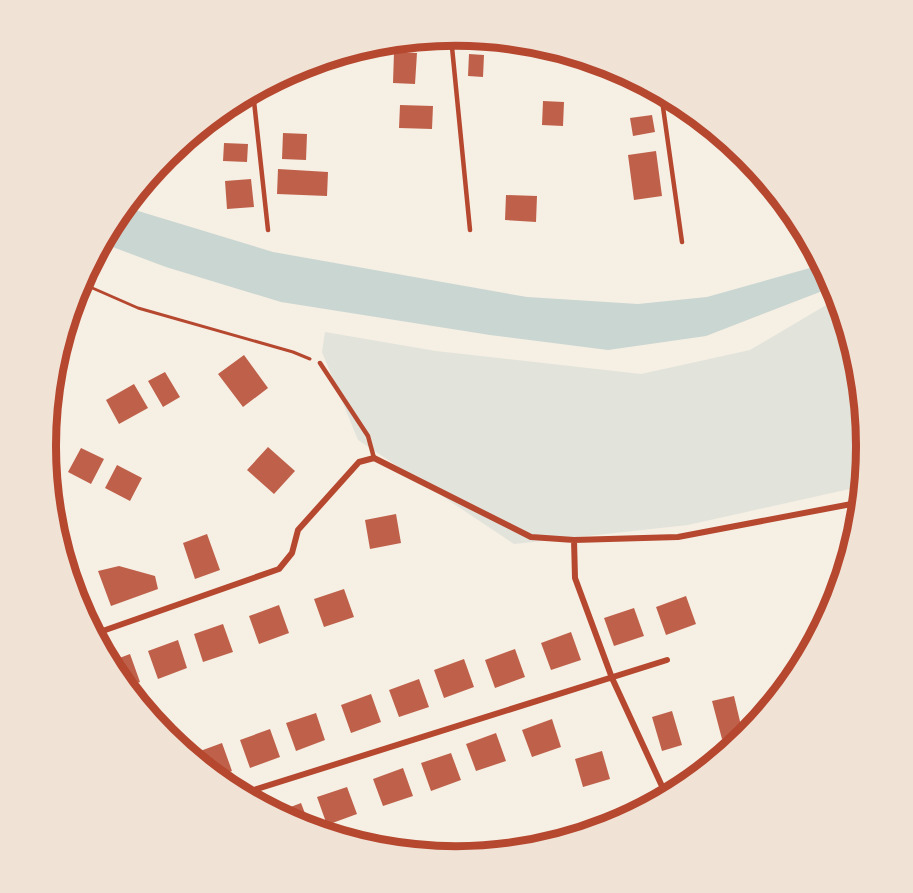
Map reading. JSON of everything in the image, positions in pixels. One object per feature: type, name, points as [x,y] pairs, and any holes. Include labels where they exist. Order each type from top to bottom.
[{"type":"street","points":[[102,631],[279,569],[291,553],[298,530],[359,462],[374,458],[531,537],[574,540],[678,537],[852,504]]},
{"type":"street","points":[[574,540],[575,578],[612,678],[663,789]]},
{"type":"street","points":[[252,791],[667,660]]},
{"type":"lane","points":[[452,46],[470,230]]},
{"type":"lane","points":[[254,102],[268,230]]},
{"type":"lane","points":[[663,104],[682,242]]},
{"type":"lane","points":[[320,363],[368,436],[374,458]]},
{"type":"path","points":[[90,286],[138,308],[294,352],[320,363]]},
{"type":"shaded area","points":[[134,210],[273,252],[527,297],[638,304],[707,297],[813,266],[825,290],[706,336],[608,350],[490,335],[281,302],[166,267],[110,246]]},
{"type":"shaded area","points":[[830,303],[843,343],[853,394],[856,420],[854,488],[688,525],[514,544],[358,440],[322,352],[325,332],[436,351],[641,374],[750,350]]},
{"type":"building","points":[[394,52],[417,53],[415,84],[393,83]]},
{"type":"building","points":[[469,54],[484,55],[483,77],[468,76]]},
{"type":"building","points":[[543,101],[564,102],[563,126],[542,125]]},
{"type":"building","points":[[400,105],[433,106],[432,129],[399,128]]},
{"type":"building","points":[[652,115],[655,132],[633,136],[630,118]]},
{"type":"building","points":[[283,133],[307,134],[306,160],[282,159]]},
{"type":"building","points":[[224,143],[248,144],[247,162],[223,161]]},
{"type":"building","points":[[656,151],[662,196],[634,200],[628,155]]},
{"type":"building","points":[[278,169],[328,172],[327,196],[277,194]]},
{"type":"building","points":[[251,179],[254,207],[227,209],[225,181]]},
{"type":"building","points":[[506,195],[537,196],[536,222],[505,220]]},
{"type":"building","points":[[244,355],[268,388],[243,407],[218,374]]},
{"type":"building","points":[[165,372],[180,397],[163,407],[148,381]]},
{"type":"building","points":[[134,384],[148,408],[119,424],[106,400]]},
{"type":"building","points":[[268,447],[295,471],[274,494],[247,470]]},
{"type":"building","points":[[81,448],[104,459],[91,484],[68,472]]},
{"type":"building","points":[[117,465],[142,478],[130,501],[105,488]]},
{"type":"building","points":[[396,514],[401,543],[370,549],[365,520]]},
{"type":"building","points":[[207,534],[220,570],[195,579],[183,543]]},
{"type":"building","points":[[119,566],[155,576],[158,589],[111,606],[98,571]]},
{"type":"building","points":[[344,589],[354,617],[324,627],[314,599]]},
{"type":"building","points":[[686,596],[696,624],[666,635],[656,607]]},
{"type":"building","points":[[279,605],[289,633],[259,644],[249,616]]},
{"type":"building","points":[[634,608],[644,636],[614,646],[604,618]]},
{"type":"building","points":[[223,624],[233,652],[203,662],[194,634]]},
{"type":"building","points":[[571,632],[581,660],[551,670],[541,643]]},
{"type":"building","points":[[178,640],[187,668],[158,679],[148,651]]},
{"type":"building","points":[[515,649],[525,677],[495,688],[485,660]]},
{"type":"building","points":[[130,654],[140,682],[135,684],[118,659]]},
{"type":"building","points":[[464,659],[474,687],[444,698],[434,670]]},
{"type":"building","points":[[419,679],[429,707],[399,717],[389,690]]},
{"type":"building","points":[[371,694],[381,722],[351,733],[341,705]]},
{"type":"building","points":[[734,696],[741,727],[731,737],[722,739],[712,701]]},
{"type":"building","points":[[672,711],[682,745],[662,751],[652,717]]},
{"type":"building","points":[[316,713],[325,740],[296,751],[286,723]]},
{"type":"building","points":[[552,719],[561,747],[532,757],[522,730]]},
{"type":"building","points":[[270,729],[280,757],[250,768],[240,740]]},
{"type":"building","points":[[496,733],[506,761],[476,771],[466,744]]},
{"type":"building","points":[[222,743],[232,771],[226,773],[198,752]]},
{"type":"building","points":[[602,751],[610,779],[583,787],[575,759]]},
{"type":"building","points":[[451,753],[461,780],[431,791],[421,763]]},
{"type":"building","points":[[403,768],[413,796],[383,806],[373,779]]},
{"type":"building","points":[[347,787],[357,814],[327,825],[317,797]]},
{"type":"building","points":[[301,803],[306,817],[303,816],[287,808]]}]
